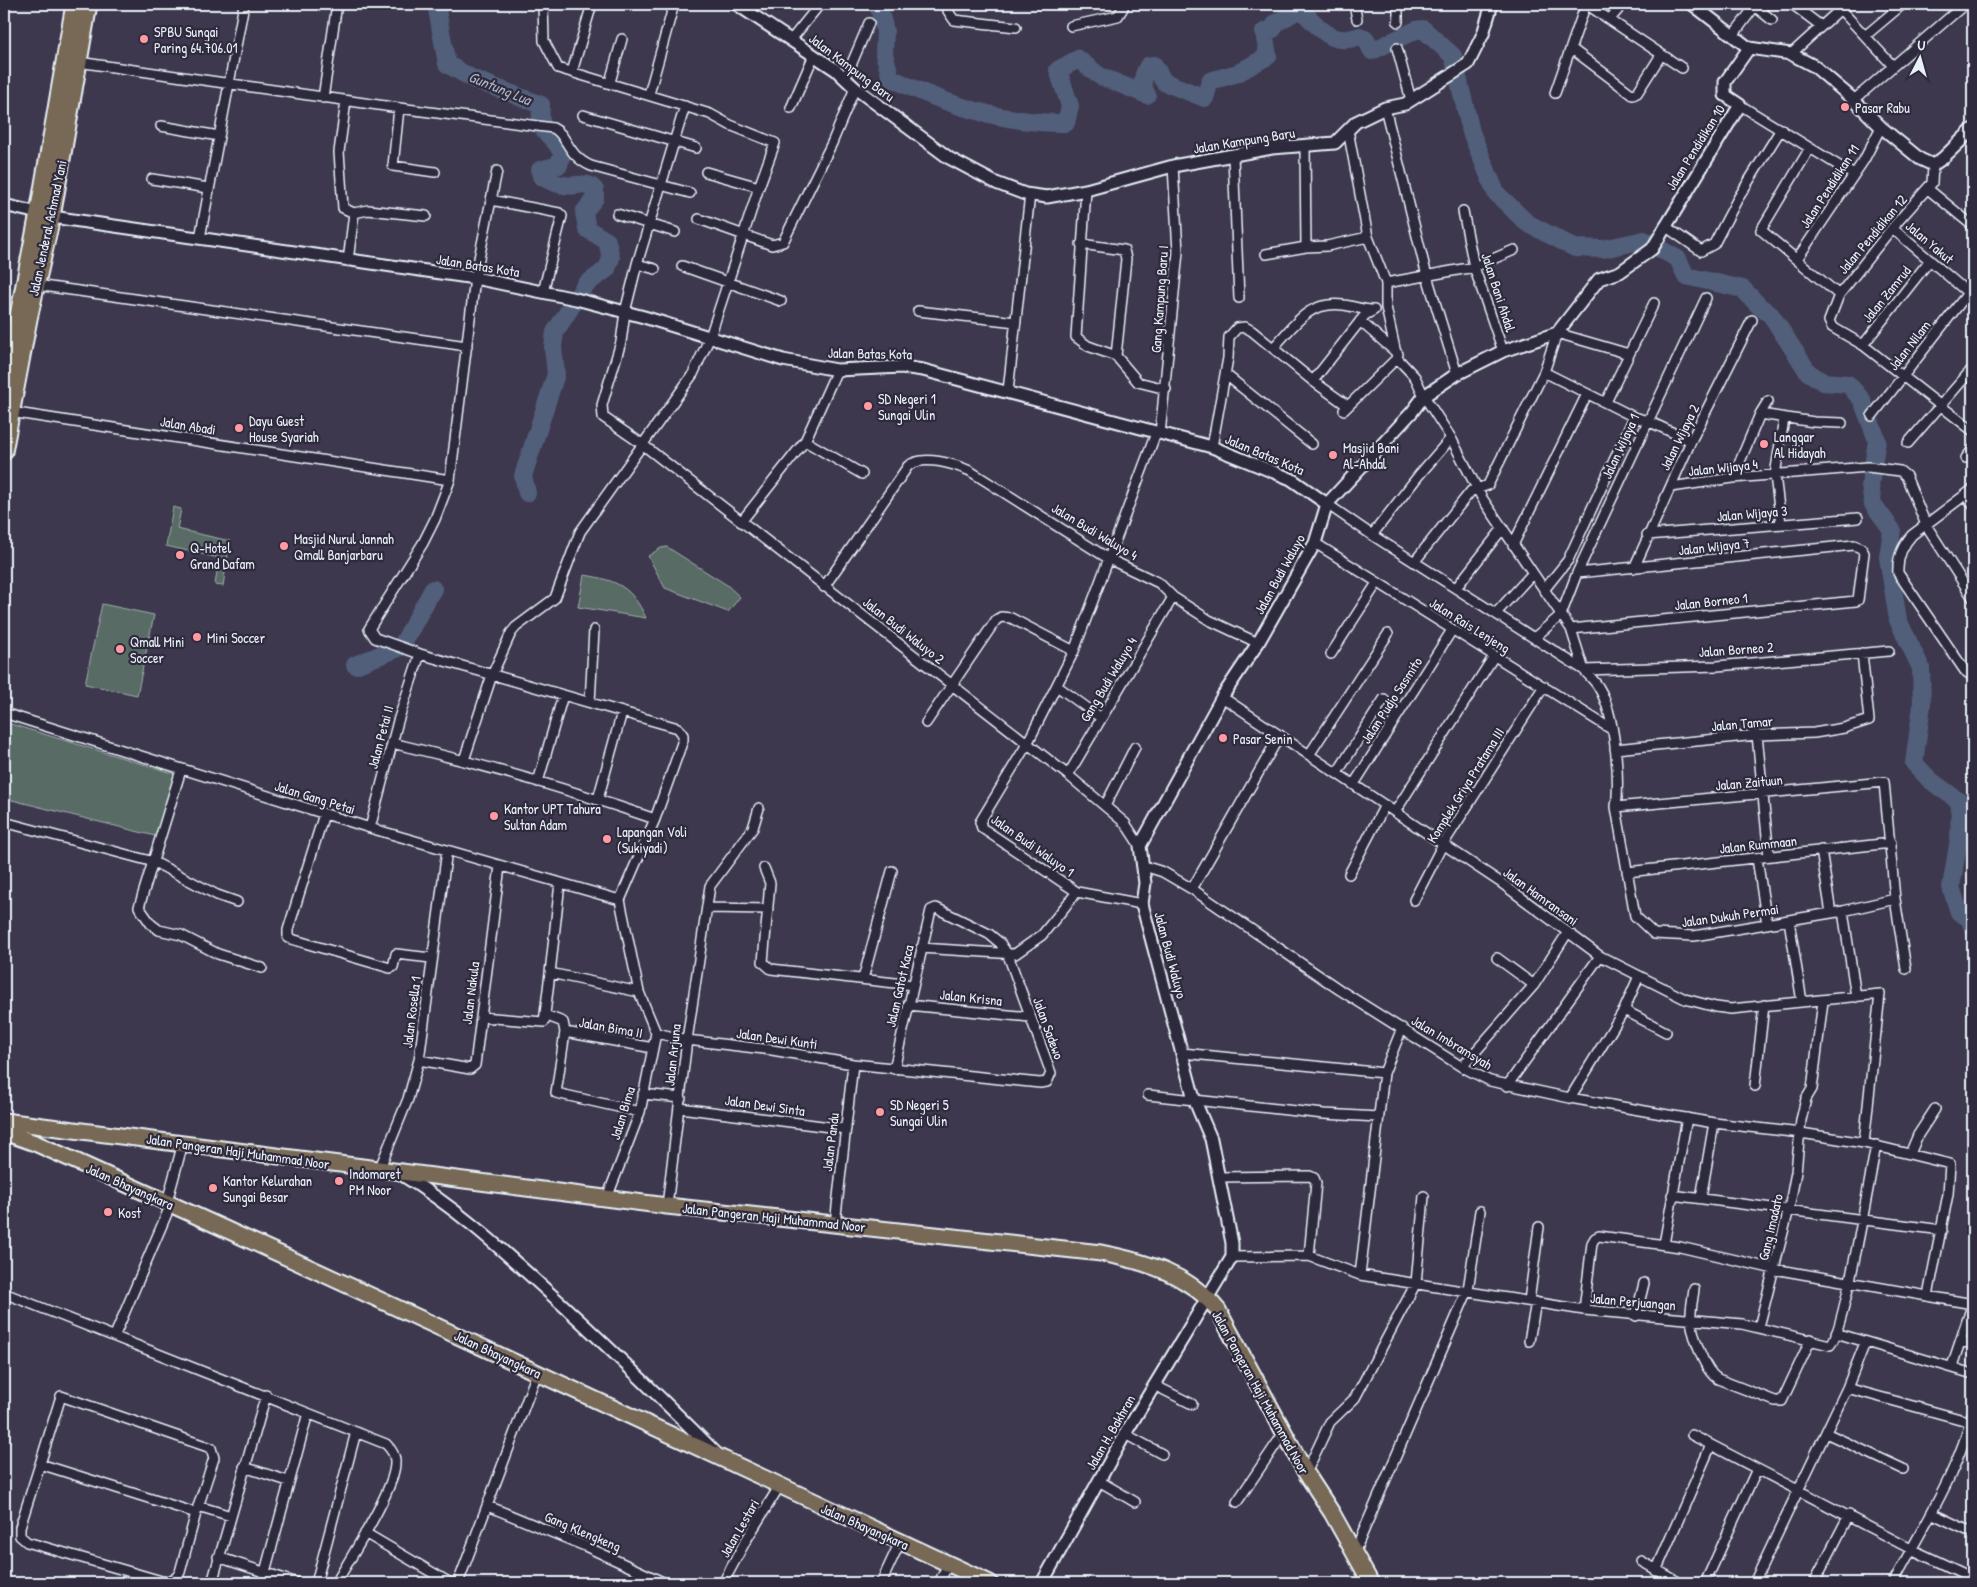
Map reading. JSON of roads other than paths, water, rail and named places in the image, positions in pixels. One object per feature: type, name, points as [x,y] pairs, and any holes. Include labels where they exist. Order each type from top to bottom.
[{"type":"main road","name":"Jalan Jenderal Achmad Yani","points":[[4,452],[10,412],[36,284],[45,215],[64,101],[74,4]]},
{"type":"main road","name":"Jalan Jenderal Achmad Yani","points":[[64,101],[78,62],[89,4]]},
{"type":"main road","name":"Jalan Jenderal Achmad Yani","points":[[4,387],[45,215]]},
{"type":"main road","name":"Jalan Pangeran Haji Muhammad Noor","points":[[4,1121],[668,1206],[1101,1253],[1141,1261],[1188,1282],[1207,1297],[1218,1310],[1306,1473],[1332,1513],[1372,1583]]},
{"type":"main road","points":[[35,1143],[38,1125]]},
{"type":"main road","name":"Jalan Bhayangkara","points":[[4,1132],[35,1143],[169,1203],[779,1487],[990,1583]]},
{"type":"street","points":[[200,238],[244,4]]},
{"type":"street","points":[[323,98],[337,4]]},
{"type":"street","points":[[464,760],[492,675],[516,627],[555,598],[580,532],[693,374],[710,337],[742,234],[775,143],[730,125],[710,114],[556,66],[552,54],[546,47],[542,4]]},
{"type":"street","points":[[572,72],[592,4]]},
{"type":"street","points":[[648,94],[674,4]]},
{"type":"street","name":"Jalan Kampung Baru","points":[[736,4],[846,78],[855,88],[949,158],[996,183],[1030,194],[1047,197],[1086,190],[1173,166],[1272,148],[1334,143],[1356,122],[1385,108],[1405,104],[1448,79],[1468,64],[1483,34],[1492,4]]},
{"type":"street","points":[[791,40],[820,4]]},
{"type":"street","points":[[949,4],[948,11],[954,20],[1016,27]]},
{"type":"street","points":[[1071,26],[1118,16],[1123,8],[1122,4]]},
{"type":"street","points":[[1354,4],[1357,19]]},
{"type":"street","points":[[1398,4],[1398,22]]},
{"type":"street","points":[[1555,93],[1572,49],[1586,4],[1682,68]]},
{"type":"street","points":[[1610,19],[1623,4]]},
{"type":"street","points":[[1692,4],[1734,34],[1749,48],[1791,54],[1814,66],[1854,100],[1881,127],[1920,159],[1933,165]]},
{"type":"street","points":[[1792,4],[1821,26]]},
{"type":"street","points":[[1865,36],[1903,4]]},
{"type":"street","points":[[1854,100],[1965,4]]},
{"type":"street","points":[[1734,34],[1753,5],[1772,20]]},
{"type":"street","points":[[1791,54],[1843,6],[1865,36],[1893,66]]},
{"type":"street","points":[[846,78],[869,23]]},
{"type":"street","points":[[610,82],[622,39]]},
{"type":"street","points":[[1397,48],[1411,100]]},
{"type":"street","name":"Jalan Pendidikan 10","points":[[1557,333],[1599,279],[1620,272],[1653,246],[1740,105],[1725,95],[1725,82],[1749,48]]},
{"type":"street","points":[[1572,49],[1633,95],[1637,93],[1661,55]]},
{"type":"street","points":[[791,108],[814,55]]},
{"type":"street","points":[[78,62],[229,85],[545,127],[558,130],[578,160],[591,166],[660,183],[690,193]]},
{"type":"street","points":[[699,219],[772,245],[778,245],[786,239],[832,143],[855,88]]},
{"type":"street","points":[[346,101],[339,152],[342,204],[345,210],[354,214],[368,210],[426,216]]},
{"type":"street","points":[[1740,105],[1854,175]]},
{"type":"street","points":[[625,312],[648,224],[685,106]]},
{"type":"street","points":[[399,108],[393,166],[435,172]]},
{"type":"street","points":[[1385,108],[1427,276],[1457,374]]},
{"type":"street","points":[[583,115],[696,148]]},
{"type":"street","points":[[161,126],[219,136]]},
{"type":"street","name":"Jalan Pendidikan 11","points":[[1797,259],[1854,175],[1881,127]]},
{"type":"street","points":[[1665,226],[1701,251],[1714,244],[1737,200],[1781,129]]},
{"type":"street","points":[[1933,165],[1973,129]]},
{"type":"street","points":[[1348,130],[1368,237],[1386,283],[1386,307],[1398,356]]},
{"type":"street","points":[[1305,146],[1306,247]]},
{"type":"street","points":[[1810,148],[1761,230],[1839,294]]},
{"type":"street","points":[[1234,156],[1239,298]]},
{"type":"street","points":[[1933,165],[1932,184],[1928,189],[1973,226]]},
{"type":"street","name":"Gang Kampung Baru I","points":[[980,818],[1027,744],[1074,651],[1158,433],[1166,389],[1178,252],[1173,166]]},
{"type":"street","points":[[497,171],[474,278],[450,480],[435,519],[423,543],[370,629],[375,638],[420,654],[678,728],[683,736],[655,819],[620,900],[639,992],[656,1033]]},
{"type":"street","points":[[706,172],[758,187]]},
{"type":"street","points":[[152,179],[208,188]]},
{"type":"street","name":"Jalan Pendidikan 12","points":[[1863,345],[1832,326],[1829,321],[1839,294],[1892,228],[1928,189]]},
{"type":"street","points":[[1086,190],[1076,337],[1088,346],[1116,356],[1138,382],[1166,389]]},
{"type":"street","points":[[1008,391],[1030,194]]},
{"type":"street","points":[[491,200],[559,213],[562,216],[543,292]]},
{"type":"street","name":"Jalan Batas Kota","points":[[4,205],[45,215],[474,278],[576,299],[625,312],[783,360],[837,370],[909,368],[1008,391],[1212,447],[1291,478],[1372,535],[1497,612],[1584,670],[1600,689],[1606,708]]},
{"type":"street","name":"Jalan Bani Ahdal","points":[[1463,211],[1474,268],[1503,351]]},
{"type":"street","points":[[348,261],[354,214]]},
{"type":"street","points":[[617,214],[675,232]]},
{"type":"street","name":"Jalan Yakut","points":[[1892,228],[1971,295]]},
{"type":"street","points":[[1266,254],[1306,247],[1327,246],[1368,237]]},
{"type":"street","points":[[1081,244],[1124,250],[1126,259],[1116,356]]},
{"type":"street","points":[[1386,283],[1474,268],[1514,250]]},
{"type":"street","name":"Jalan Zamrud","points":[[1863,345],[1930,260]]},
{"type":"street","points":[[637,264],[655,270]]},
{"type":"street","points":[[682,266],[781,301]]},
{"type":"street","points":[[36,284],[467,346]]},
{"type":"street","name":"Jalan Nilam","points":[[1872,416],[1902,376],[1971,295]]},
{"type":"street","name":"Jalan Wijaya 1","points":[[1563,612],[1576,573],[1706,298]]},
{"type":"street","points":[[1606,402],[1654,303]]},
{"type":"street","points":[[1273,348],[1305,313],[1314,307],[1343,305],[1374,310],[1386,307]]},
{"type":"street","points":[[1312,381],[1360,321],[1374,310]]},
{"type":"street","name":"Jalan Budi Waluyo 2","points":[[625,312],[621,342],[602,405],[603,417],[642,444],[1068,775],[1125,823],[1140,846]]},
{"type":"street","points":[[918,312],[1016,322]]},
{"type":"street","name":"Jalan Wijaya 2","points":[[1634,568],[1647,535],[1691,441],[1752,320]]},
{"type":"street","points":[[1360,321],[1398,356],[1415,377],[1424,396],[1451,438],[1478,490],[1532,574],[1563,612],[1572,628],[1584,670]]},
{"type":"street","points":[[1212,447],[1225,374],[1229,337],[1238,328],[1245,327],[1252,331],[1346,408],[1398,356]]},
{"type":"street","points":[[1415,560],[1471,491],[1488,485],[1544,372],[1557,333],[1629,354]]},
{"type":"street","name":"Jalan Bani Ahdal","points":[[1327,504],[1412,412],[1424,396],[1457,374],[1503,351],[1557,333]]},
{"type":"street","points":[[1863,345],[1973,431]]},
{"type":"street","points":[[1908,443],[1973,368]]},
{"type":"street","points":[[741,522],[805,441],[837,370]]},
{"type":"street","points":[[1544,372],[1634,417],[1648,421],[1691,441]]},
{"type":"street","points":[[1225,374],[1312,444]]},
{"type":"street","points":[[1514,545],[1588,394]]},
{"type":"street","points":[[1733,478],[1760,414],[1768,401]]},
{"type":"street","name":"Jalan Abadi","points":[[10,412],[450,480]]},
{"type":"street","points":[[1760,414],[1784,419],[1842,423]]},
{"type":"street","points":[[1544,590],[1568,560],[1634,417]]},
{"type":"street","points":[[1781,524],[1775,475],[1784,419]]},
{"type":"street","points":[[1372,535],[1419,474],[1451,438]]},
{"type":"street","points":[[805,441],[862,474]]},
{"type":"street","points":[[1966,458],[1973,449]]},
{"type":"street","name":"Jalan Budi Waluyo 4","points":[[824,587],[908,466],[917,461],[933,462],[954,465],[970,471],[1109,559],[1154,580],[1173,596],[1209,620],[1258,643]]},
{"type":"street","name":"Jalan Wijaya 4","points":[[1671,487],[1733,478],[1868,467],[1888,469],[1900,471],[1906,476],[1926,525]]},
{"type":"street","points":[[1973,505],[1970,492],[1912,535],[1904,544],[1897,563],[1898,573],[1964,671],[1973,677]]},
{"type":"street","name":"Jalan Budi Waluyo","points":[[1232,1258],[1232,1243],[1211,1139],[1194,1099],[1142,904],[1144,866],[1140,846],[1222,697],[1258,643],[1315,543],[1327,504]]},
{"type":"street","name":"Jalan Wijaya 3","points":[[1647,535],[1858,518]]},
{"type":"street","points":[[1926,525],[1973,598]]},
{"type":"street","points":[[1456,588],[1503,528]]},
{"type":"street","name":"Jalan Rais Lenjeng","points":[[1315,543],[1376,583],[1611,728]]},
{"type":"street","name":"Jalan Wijaya 7","points":[[1576,573],[1854,545],[1861,548],[1864,553],[1858,600],[1852,601]]},
{"type":"street","points":[[1497,612],[1532,574]]},
{"type":"street","points":[[1331,654],[1376,583]]},
{"type":"street","name":"Gang Budi Waluyo 4","points":[[1068,775],[1173,596]]},
{"type":"street","name":"Jalan Borneo 1","points":[[1572,628],[1852,601]]},
{"type":"street","points":[[1534,638],[1563,612]]},
{"type":"street","points":[[926,723],[1000,618],[1011,618],[1074,651]]},
{"type":"street","points":[[590,702],[594,630]]},
{"type":"street","name":"Jalan Pudjo Sasmito","points":[[1354,784],[1452,630]]},
{"type":"street","points":[[1309,754],[1388,634]]},
{"type":"street","name":"Jalan Borneo 2","points":[[1584,670],[1717,666],[1889,651]]},
{"type":"street","name":"Jalan Tamar","points":[[1615,749],[1757,735],[1814,733],[1844,728],[1869,720],[1862,653]]},
{"type":"street","name":"Jalan Petai II","points":[[370,828],[392,743],[420,654]]},
{"type":"street","points":[[1395,812],[1494,656]]},
{"type":"street","points":[[1057,686],[1101,718]]},
{"type":"street","name":"Komplek Griya Pratama III","points":[[1414,900],[1442,846],[1544,686]]},
{"type":"street","points":[[538,782],[563,695]]},
{"type":"street","name":"Jalan Hamransani","points":[[1222,697],[1354,784],[1442,846],[1500,882],[1600,956],[1685,998],[1716,1008],[1748,1008],[1880,994],[1864,1143]]},
{"type":"street","points":[[1337,773],[1384,699]]},
{"type":"street","name":"Jalan Dukuh Permai","points":[[1606,708],[1615,749],[1619,789],[1616,807],[1635,916],[1654,934],[1694,936],[1843,911],[1895,899]]},
{"type":"street","points":[[598,799],[622,712]]},
{"type":"street","name":"Jalan Gang Petai","points":[[4,713],[370,828],[620,900]]},
{"type":"street","points":[[1192,889],[1280,735]]},
{"type":"street","points":[[1757,735],[1769,856]]},
{"type":"street","points":[[392,743],[464,760],[598,799],[655,819]]},
{"type":"street","points":[[1105,806],[1135,747]]},
{"type":"street","points":[[181,770],[139,907],[151,924],[164,932],[185,936],[218,954],[262,968]]},
{"type":"street","name":"Jalan Zaituun","points":[[1616,807],[1764,795],[1884,782],[1891,843]]},
{"type":"street","points":[[1349,874],[1385,805]]},
{"type":"street","name":"Jalan Arjuna","points":[[668,1206],[687,1040],[710,886],[753,828],[759,808]]},
{"type":"street","points":[[324,814],[288,930],[288,938],[390,968],[393,967],[396,954],[431,958]]},
{"type":"street","name":"Jalan Budi Waluyo 1","points":[[980,818],[982,828],[1077,892],[1142,904]]},
{"type":"street","points":[[4,822],[154,862],[218,896],[237,902]]},
{"type":"street","points":[[1891,843],[1895,899],[1906,969]]},
{"type":"street","name":"Jalan Rummaan","points":[[1627,872],[1891,843]]},
{"type":"street","name":"Jalan Rosella 1","points":[[379,1170],[408,1099],[419,1060],[431,958],[447,850]]},
{"type":"street","points":[[1822,850],[1831,913]]},
{"type":"street","points":[[1757,858],[1767,924]]},
{"type":"street","name":"Jalan Nakula","points":[[419,1060],[473,1068],[500,866]]},
{"type":"street","name":"Jalan Imbramsyah","points":[[1144,866],[1163,872],[1192,889],[1340,990],[1482,1078],[1507,1086],[1687,1118],[1864,1143],[1945,1162],[1951,1166],[1942,1230]]},
{"type":"street","points":[[764,868],[770,883],[763,962],[766,966],[771,969],[913,985]]},
{"type":"street","points":[[863,979],[892,870]]},
{"type":"street","points":[[481,1017],[542,1023],[545,1021],[560,883]]},
{"type":"street","name":"Jalan Budi Waluyo 1","points":[[1008,955],[1022,951],[1042,935],[1077,892]]},
{"type":"street","points":[[708,908],[768,910]]},
{"type":"street","name":"Jalan Sadewo","points":[[894,1069],[1040,1083],[1047,1082],[1051,1073],[1008,955],[1000,943],[989,934],[936,908],[931,910]]},
{"type":"street","name":"Jalan Gatot Kaca","points":[[894,1069],[931,910]]},
{"type":"street","points":[[1843,911],[1856,997]]},
{"type":"street","points":[[1789,920],[1802,1002]]},
{"type":"street","points":[[1462,1067],[1534,984],[1568,932]]},
{"type":"street","points":[[921,948],[1008,955]]},
{"type":"street","points":[[1507,1086],[1600,956]]},
{"type":"street","points":[[1497,958],[1534,984]]},
{"type":"street","points":[[550,973],[639,992]]},
{"type":"street","points":[[1570,1098],[1624,1010],[1639,976]]},
{"type":"street","name":"Gang Imadato","points":[[1760,1327],[1789,1209],[1801,1133],[1801,1120],[1806,1099],[1812,1089],[1823,1001]]},
{"type":"street","name":"Jalan Krisna","points":[[908,1005],[1030,1017]]},
{"type":"street","points":[[1755,1086],[1764,1005]]},
{"type":"street","points":[[1624,1010],[1666,1032]]},
{"type":"street","name":"Jalan Bima II","points":[[545,1015],[563,1022],[565,1032],[653,1048]]},
{"type":"street","points":[[1360,1275],[1384,1073],[1402,1028]]},
{"type":"street","points":[[565,1032],[556,1093],[640,1112]]},
{"type":"street","name":"Jalan Dewi Kunti","points":[[656,1033],[687,1040],[772,1050],[894,1069]]},
{"type":"street","name":"Jalan Bima","points":[[607,1198],[640,1112],[656,1033]]},
{"type":"street","points":[[1182,1053],[1384,1073]]},
{"type":"street","name":"Jalan Pandu","points":[[834,1224],[853,1064]]},
{"type":"street","name":"Jalan Dewi Sinta","points":[[644,1094],[681,1103],[846,1129]]},
{"type":"street","points":[[1148,1095],[1324,1114],[1378,1117]]},
{"type":"street","points":[[1910,1154],[1918,1135],[1935,1109]]},
{"type":"street","points":[[1664,1244],[1687,1118]]},
{"type":"street","points":[[1701,1198],[1714,1122]]},
{"type":"street","points":[[115,1336],[169,1203],[183,1143]]},
{"type":"street","points":[[1877,1146],[1836,1333],[1865,1343],[1952,1366],[1973,1374]]},
{"type":"street","points":[[397,1172],[437,1196],[476,1226],[607,1345],[724,1460]]},
{"type":"street","points":[[1220,1177],[1310,1176],[1314,1178],[1316,1183],[1309,1256]]},
{"type":"street","points":[[437,1196],[439,1183],[446,1178]]},
{"type":"street","points":[[1672,1195],[1862,1218],[1942,1230],[1928,1296]]},
{"type":"street","points":[[1306,1473],[1330,1422],[1354,1398],[1416,1283],[1424,1196]]},
{"type":"street","points":[[1354,1554],[1468,1290],[1480,1211]]},
{"type":"street","points":[[1529,1341],[1539,1227]]},
{"type":"street","points":[[1584,1310],[1592,1243],[1595,1238],[1599,1236],[1664,1244],[1774,1269],[1928,1296],[1972,1306],[1952,1366]]},
{"type":"street","name":"Jalan Perjuangan","points":[[1232,1258],[1309,1256],[1360,1275],[1468,1290],[1584,1310],[1760,1327],[1830,1345],[1833,1343],[1836,1333]]},
{"type":"street","points":[[1207,1297],[1232,1258]]},
{"type":"street","points":[[1636,1316],[1644,1282]]},
{"type":"street","points":[[1694,1289],[1691,1320],[1706,1366],[1712,1375],[1775,1401],[1784,1399],[1811,1339]]},
{"type":"street","points":[[4,1293],[386,1444],[391,1450],[395,1461],[394,1472],[365,1533],[336,1583]]},
{"type":"street","name":"Jalan H. Bakhran","points":[[1042,1583],[1125,1434],[1207,1297]]},
{"type":"street","points":[[1960,1342],[1973,1343]]},
{"type":"street","points":[[1754,1583],[1848,1388],[1865,1343]]},
{"type":"street","points":[[458,1583],[537,1373]]},
{"type":"street","points":[[1154,1384],[1192,1404]]},
{"type":"street","points":[[1848,1388],[1971,1422]]},
{"type":"street","points":[[61,1396],[211,1448],[214,1458],[197,1510],[180,1572],[176,1578],[165,1582],[28,1542],[20,1536],[20,1527],[61,1396]]},
{"type":"street","points":[[212,1583],[266,1396]]},
{"type":"street","points":[[1893,1583],[1931,1513],[1960,1452],[1973,1411]]},
{"type":"street","points":[[262,1583],[266,1574],[288,1481],[308,1413]]},
{"type":"street","points":[[660,1430],[675,1432],[679,1427],[678,1415]]},
{"type":"street","points":[[1237,1502],[1285,1431]]},
{"type":"street","points":[[316,1583],[356,1432]]},
{"type":"street","points":[[1826,1433],[1903,1469]]},
{"type":"street","points":[[1125,1434],[1162,1454]]},
{"type":"street","points":[[1692,1435],[1911,1549],[1973,1578]]},
{"type":"street","points":[[1656,1571],[1711,1445]]},
{"type":"street","points":[[40,1464],[197,1510],[231,1516]]},
{"type":"street","points":[[244,1467],[288,1481]]},
{"type":"street","points":[[1705,1583],[1757,1469]]},
{"type":"street","points":[[1099,1481],[1135,1502]]},
{"type":"street","name":"Jalan Lestari","points":[[723,1583],[745,1542],[779,1487]]},
{"type":"street","name":"Gang Klengkeng","points":[[488,1506],[585,1546],[665,1583]]},
{"type":"street","points":[[1931,1513],[1973,1533]]},
{"type":"street","points":[[1814,1583],[1848,1515]]},
{"type":"street","points":[[365,1533],[450,1583]]},
{"type":"street","points":[[881,1583],[900,1542]]},
{"type":"street","points":[[218,1557],[297,1583]]},
{"type":"street","points":[[1641,1561],[1680,1583]]},
{"type":"street","points":[[939,1583],[948,1564]]},
{"type":"waterway","name":"Guntung Lua","points":[[436,4],[447,64],[473,79],[541,105],[543,129],[558,145],[562,153],[559,165],[540,170],[541,176],[558,184],[568,186],[584,184],[595,190],[595,198],[584,212],[587,229],[607,241],[611,258],[607,269],[585,285],[555,332],[553,347],[556,374],[523,476],[527,493]]},
{"type":"waterway","points":[[878,4],[885,31],[884,54],[891,78],[933,97],[976,111],[1021,120],[1043,122],[1066,123],[1070,106],[1058,70],[1078,59],[1100,76],[1147,95],[1143,84],[1143,77],[1148,66],[1154,65],[1164,82],[1205,98],[1210,81],[1238,73],[1268,56],[1264,32],[1273,29],[1276,23],[1300,9],[1327,34],[1341,39],[1360,36],[1366,39],[1372,51],[1416,30],[1423,29],[1453,56],[1471,132],[1496,193],[1527,223],[1575,248],[1603,249],[1644,240],[1678,259],[1686,276],[1743,289],[1759,306],[1771,315],[1808,372],[1823,382],[1848,384],[1862,400],[1877,440],[1870,486],[1873,504],[1892,530],[1888,557],[1898,620],[1921,668],[1922,705],[1914,763],[1930,780],[1960,802],[1959,839],[1951,887],[1959,912],[1969,918],[1973,928]]},
{"type":"waterway","points":[[355,665],[401,647],[433,589]]},
{"type":"place","name":"SPBU Sungai Paring 64.706.01","points":[[144,39]]},
{"type":"place","name":"Pasar Rabu","points":[[1845,107]]},
{"type":"place","name":"SD Negeri 1 Sungai Ulin","points":[[868,406]]},
{"type":"place","name":"Dayu Guest House Syariah","points":[[239,428]]},
{"type":"place","name":"Langgar Al Hidayah","points":[[1764,444]]},
{"type":"place","name":"Masjid Bani Al-Ahdal","points":[[1333,455]]},
{"type":"place","name":"Masjid Nurul Jannah Qmall Banjarbaru","points":[[284,546]]},
{"type":"place","name":"Q-Hotel Grand Dafam","points":[[180,555]]},
{"type":"place","name":"Mini Soccer","points":[[197,637]]},
{"type":"place","name":"Qmall Mini Soccer","points":[[120,649]]},
{"type":"place","name":"Pasar Senin","points":[[1223,738]]},
{"type":"place","name":"Kantor UPT Tahura Sultan Adam","points":[[494,816]]},
{"type":"place","name":"Lapangan Voli (Sukiyadi)","points":[[607,839]]},
{"type":"place","name":"SD Negeri 5 Sungai Ulin","points":[[880,1112]]},
{"type":"place","name":"Indomaret PM Noor","points":[[339,1181]]},
{"type":"place","name":"Kantor Kelurahan Sungai Besar","points":[[213,1188]]},
{"type":"place","name":"Kost","points":[[108,1212]]}]
